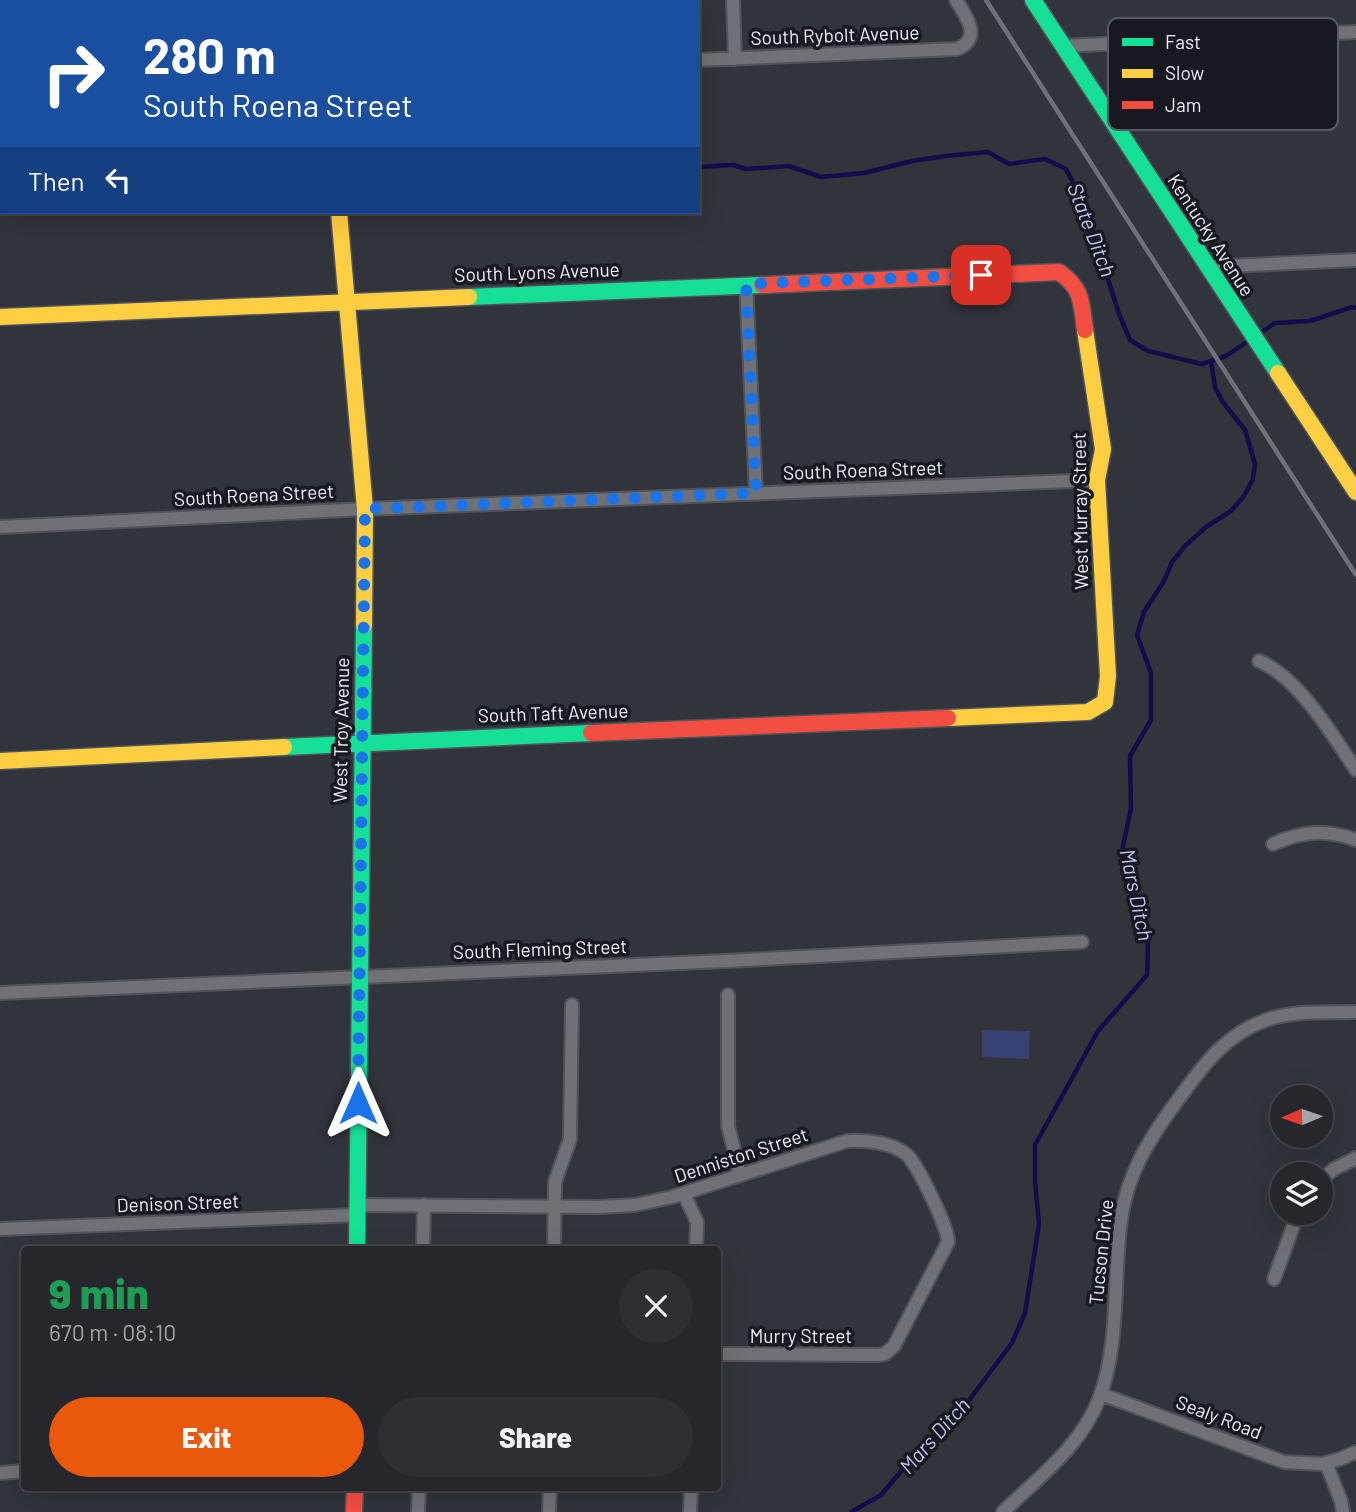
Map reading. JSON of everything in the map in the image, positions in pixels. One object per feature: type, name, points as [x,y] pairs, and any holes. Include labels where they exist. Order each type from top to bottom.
[{"type":"street","points":[[733,0],[735,59]]},
{"type":"street","name":"South Rybolt Avenue","points":[[700,60],[961,48],[970,39],[972,24],[956,0]]},
{"type":"street","name":"Kentucky Avenue","points":[[1033,0],[1108,117]]},
{"type":"street","points":[[1338,33],[1356,32]]},
{"type":"street","points":[[1062,46],[1108,44]]},
{"type":"street","name":"Kentucky Avenue","points":[[1117,130],[1356,492]]},
{"type":"street","name":"West Troy Avenue","points":[[339,214],[365,509],[357,1246]]},
{"type":"street","points":[[1206,267],[1356,260]]},
{"type":"street","name":"South Lyons Avenue","points":[[0,317],[1059,272],[1073,282]]},
{"type":"street","name":"West Murray Street","points":[[1073,282],[1080,293],[1103,449],[1097,480],[1108,676],[1105,702]]},
{"type":"street","points":[[746,284],[756,493]]},
{"type":"street","name":"South Roena Street","points":[[0,527],[365,509],[1097,480]]},
{"type":"street","points":[[1259,661],[1274,668],[1289,680],[1356,770]]},
{"type":"street","name":"South Taft Avenue","points":[[0,761],[1088,712],[1105,702]]},
{"type":"street","points":[[1273,844],[1312,832],[1356,838]]},
{"type":"street","name":"South Fleming Street","points":[[0,993],[1082,942]]},
{"type":"street","points":[[728,995],[728,1126],[740,1174]]},
{"type":"street","points":[[554,1246],[555,1182],[570,1139],[572,1005]]},
{"type":"street","name":"Tucson Drive","points":[[1003,1512],[1071,1446],[1090,1418],[1101,1394],[1110,1351],[1124,1201],[1136,1164],[1153,1135],[1207,1061],[1226,1042],[1243,1031],[1281,1016],[1356,1012]]},
{"type":"street","name":"Denniston Street","points":[[357,1210],[424,1205],[635,1205],[684,1194],[847,1141],[894,1147],[909,1156],[945,1224],[948,1242],[894,1346],[885,1354]]},
{"type":"street","points":[[1333,1170],[1356,1158]]},
{"type":"street","points":[[684,1194],[697,1222],[696,1246]]},
{"type":"street","points":[[423,1246],[424,1205]]},
{"type":"street","name":"Denison Street","points":[[0,1229],[357,1210]]},
{"type":"street","points":[[1274,1279],[1294,1225]]},
{"type":"street","name":"Murry Street","points":[[721,1354],[885,1354]]},
{"type":"street","name":"Sealy Road","points":[[1101,1394],[1284,1462],[1305,1465],[1326,1463]]},
{"type":"street","points":[[1343,1512],[1326,1463],[1356,1452]]},
{"type":"street","points":[[0,1473],[21,1471]]},
{"type":"street","points":[[354,1512],[355,1491]]},
{"type":"street","points":[[418,1512],[419,1491]]},
{"type":"street","points":[[549,1512],[550,1491]]},
{"type":"street","points":[[690,1512],[691,1491]]},
{"type":"shaded area","points":[[982,1030],[1030,1031],[1029,1059],[982,1057]]},
{"type":"waterway","name":"State Ditch","points":[[700,167],[733,165],[746,169],[789,166],[821,177],[864,173],[912,161],[988,152],[1009,164],[1045,159],[1066,169],[1085,206],[1119,314],[1130,340],[1148,351],[1202,364],[1226,356],[1250,340]]},
{"type":"waterway","name":"State Ditch","points":[[1257,335],[1275,323],[1310,321],[1356,308]]},
{"type":"waterway","name":"Mars Ditch","points":[[851,1512],[881,1495],[967,1403],[1012,1343],[1025,1313],[1039,1224],[1035,1145],[1098,1031],[1147,975],[1148,944],[1122,851],[1131,808],[1130,756],[1151,720],[1151,673],[1137,635],[1144,612],[1164,581],[1172,562],[1185,546],[1206,527],[1231,511],[1244,496],[1253,479],[1255,464],[1245,430],[1222,401],[1215,387],[1211,361]]},
{"type":"railway","points":[[986,0],[1356,575]]},
{"type":"traffic: fast","points":[[1033,0],[1108,114]]},
{"type":"traffic: fast","points":[[1118,130],[1278,373]]},
{"type":"traffic: fast","points":[[469,297],[762,285]]},
{"type":"traffic: fast","points":[[357,1246],[364,625]]},
{"type":"traffic: fast","points":[[284,747],[591,733]]},
{"type":"traffic: slow","points":[[339,214],[365,509],[364,625]]},
{"type":"traffic: slow","points":[[0,317],[469,297]]},
{"type":"traffic: slow","points":[[948,718],[1088,712],[1105,702],[1108,676],[1097,480],[1103,449],[1085,330]]},
{"type":"traffic: slow","points":[[1278,373],[1356,492]]},
{"type":"traffic: slow","points":[[0,761],[284,747]]},
{"type":"traffic: jam","points":[[762,285],[1059,272],[1077,290],[1085,330]]},
{"type":"traffic: jam","points":[[591,733],[948,718]]},
{"type":"traffic: jam","points":[[354,1512],[355,1491]]},
{"type":"route","points":[[358,1103],[365,509],[756,493],[746,284],[981,275]]}]
